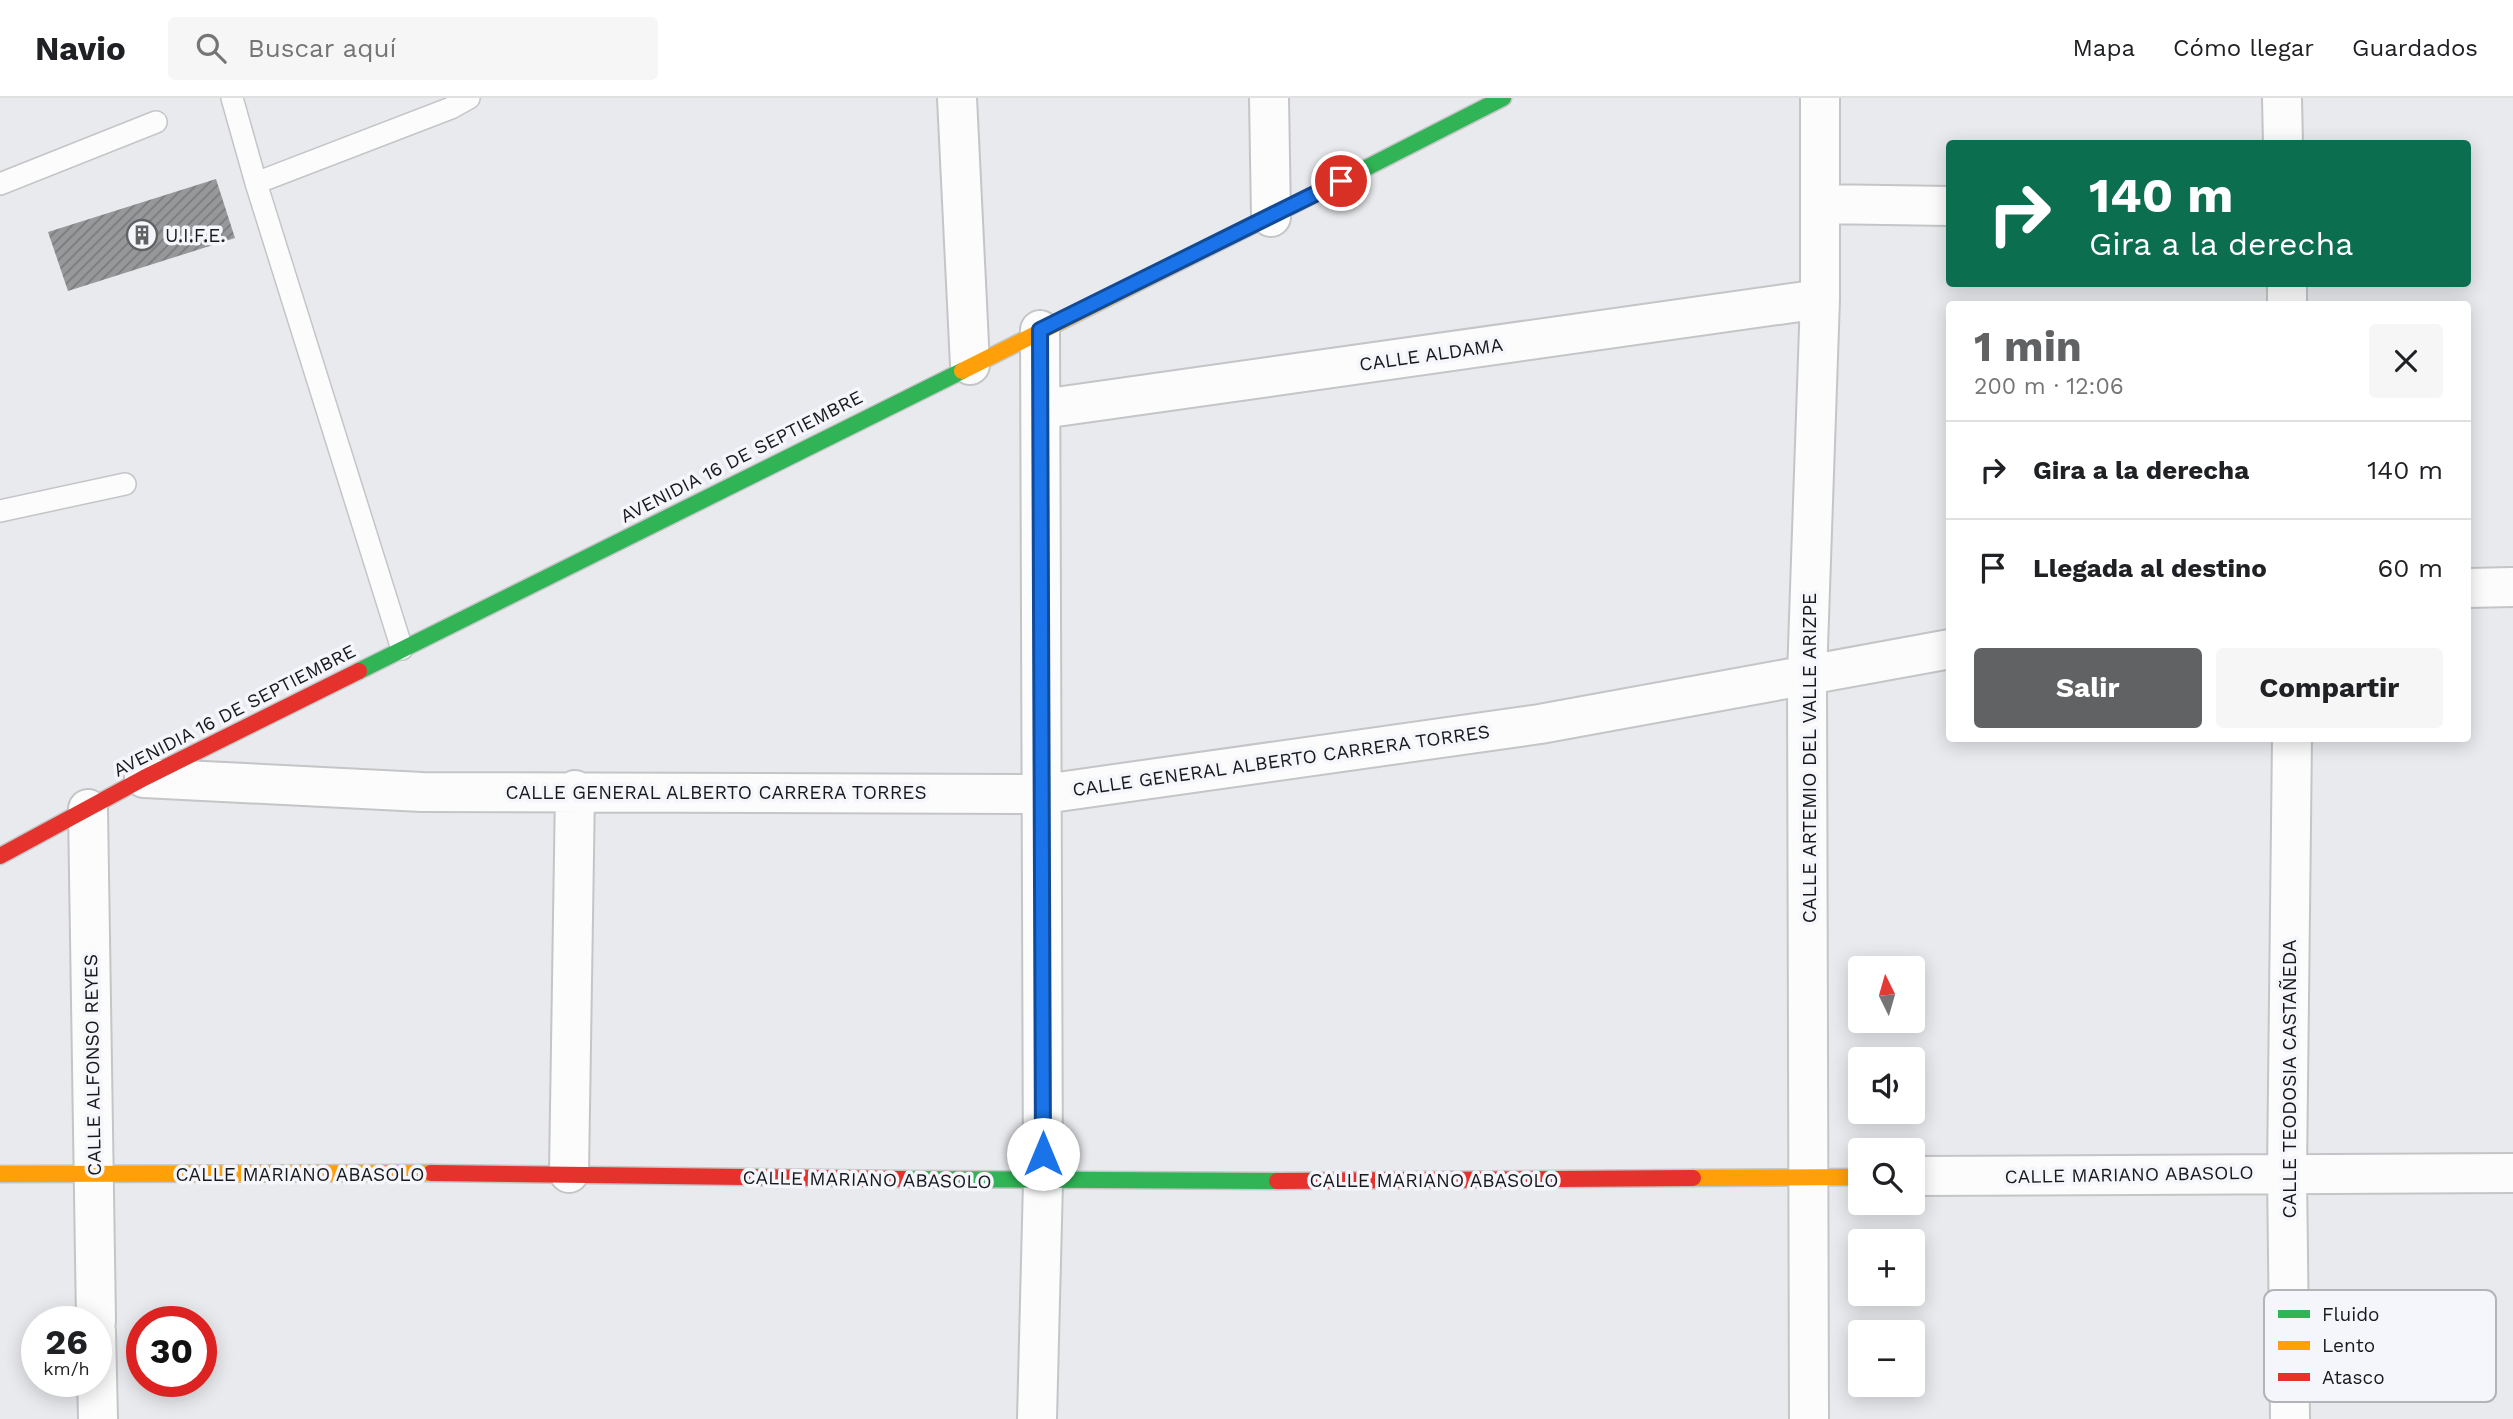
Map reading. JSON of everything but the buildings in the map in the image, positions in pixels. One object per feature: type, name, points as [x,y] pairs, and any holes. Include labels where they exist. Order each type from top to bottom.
[{"type":"street","points":[[957,98],[970,365]]},
{"type":"street","points":[[1269,98],[1271,217]]},
{"type":"street","name":"AVENIDIA 16 DE SEPTIEMBRE","points":[[0,856],[144,778],[1271,217],[1503,98]]},
{"type":"street","name":"CALLE ARTEMIO DEL VALLE ARIZPE","points":[[1809,1419],[1807,676],[1821,299],[1820,98]]},
{"type":"street","points":[[2282,98],[2283,140]]},
{"type":"street","points":[[1820,204],[1946,206]]},
{"type":"street","name":"CALLE ALDAMA","points":[[1042,409],[1821,299]]},
{"type":"street","points":[[1037,1419],[1043,1182],[1044,794],[1040,330]]},
{"type":"street","points":[[2471,588],[2513,587]]},
{"type":"street","name":"CALLE GENERAL ALBERTO CARRERA TORRES","points":[[144,778],[422,792],[575,790],[1044,794],[1540,724],[1946,650]]},
{"type":"street","name":"CALLE TEODOSIA CASTAÑEDA","points":[[2288,1290],[2287,1173],[2292,742]]},
{"type":"street","points":[[569,1173],[575,790]]},
{"type":"street","name":"CALLE ALFONSO REYES","points":[[88,809],[96,1306]]},
{"type":"street","name":"CALLE MARIANO ABASOLO","points":[[0,1174],[569,1173],[1043,1182],[1848,1177]]},
{"type":"street","name":"CALLE MARIANO ABASOLO","points":[[1925,1176],[2513,1173]]},
{"type":"street","points":[[98,1397],[98,1419]]},
{"type":"lane","points":[[232,98],[256,183],[402,649]]},
{"type":"lane","points":[[256,183],[451,108],[469,98]]},
{"type":"lane","points":[[0,184],[156,121]]},
{"type":"lane","points":[[0,511],[125,484]]},
{"type":"traffic: fast","points":[[1321,191],[1503,98]]},
{"type":"traffic: fast","points":[[359,671],[962,371]]},
{"type":"traffic: fast","points":[[905,1179],[1277,1181]]},
{"type":"traffic: slow","points":[[962,371],[1321,191]]},
{"type":"traffic: slow","points":[[0,1174],[431,1173]]},
{"type":"traffic: slow","points":[[1693,1178],[1848,1177]]},
{"type":"traffic: jam","points":[[0,856],[144,778],[359,671]]},
{"type":"traffic: jam","points":[[431,1173],[905,1179]]},
{"type":"traffic: jam","points":[[1277,1181],[1693,1178]]},
{"type":"place","name":"U.I.F.E.","points":[[142,235]]},
{"type":"route","points":[[1043,1154],[1044,794],[1040,330],[1341,181]]}]
